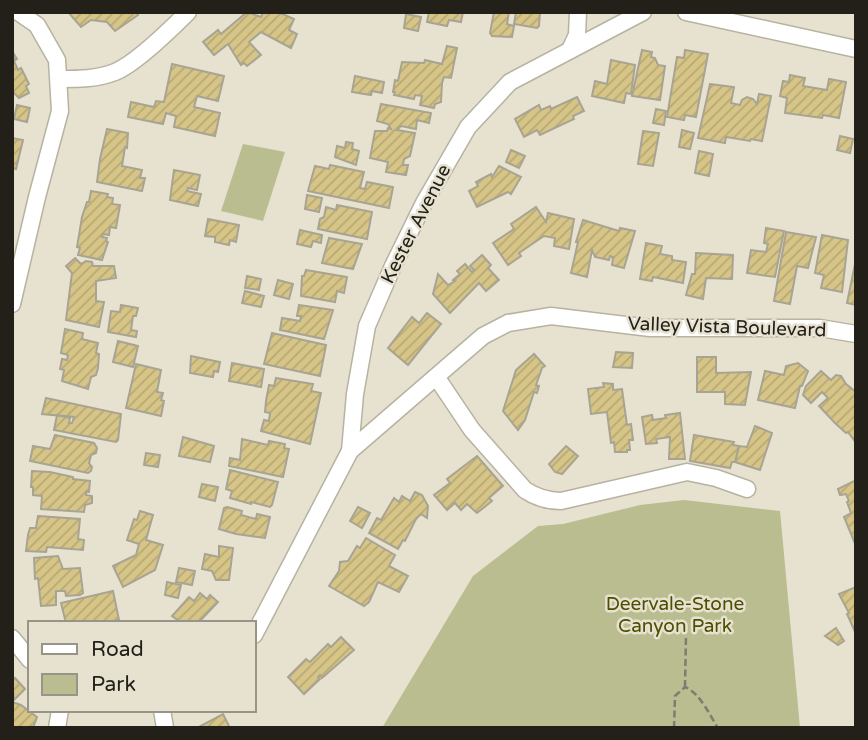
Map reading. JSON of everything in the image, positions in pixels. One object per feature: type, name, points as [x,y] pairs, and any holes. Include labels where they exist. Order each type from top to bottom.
[{"type":"street","points":[[12,304],[60,111],[57,60],[37,25],[18,12]]},
{"type":"street","points":[[60,79],[95,78],[118,71],[163,37],[188,12]]},
{"type":"street","points":[[570,50],[577,35],[578,12]]},
{"type":"street","name":"Kester Avenue","points":[[350,451],[355,394],[367,326],[433,186],[468,127],[510,82],[643,12]]},
{"type":"street","points":[[686,12],[856,49]]},
{"type":"street","points":[[736,12],[741,20],[750,26]]},
{"type":"street","name":"Valley Vista Boulevard","points":[[256,631],[350,451],[483,336],[508,323],[551,316],[650,328],[820,328],[856,334]]},
{"type":"street","points":[[437,378],[472,430],[525,490],[536,497],[561,500],[687,472],[716,478],[747,489]]},
{"type":"street","points":[[12,638],[28,658]]},
{"type":"path","points":[[674,728],[675,696],[685,687],[686,636]]},
{"type":"path","points":[[685,687],[691,689],[699,698],[718,728]]},
{"type":"green space","points":[[243,144],[285,152],[263,221],[221,211]]},
{"type":"green space","name":"Deervale-Stone Canyon Park","points":[[684,500],[780,511],[800,728],[382,728],[473,576],[538,526],[563,524],[640,505]]},
{"type":"building","points":[[68,12],[136,12],[138,15],[115,31],[107,22],[91,20],[81,27]]},
{"type":"building","points":[[247,12],[261,17],[263,12],[278,12],[294,19],[289,30],[297,34],[291,48],[261,32],[249,42],[261,55],[247,66],[244,63],[241,65],[228,44],[214,55],[203,42],[218,30],[221,34]]},
{"type":"building","points":[[429,12],[463,12],[461,22],[449,20],[447,26],[427,22]]},
{"type":"building","points":[[494,12],[509,12],[507,24],[514,26],[512,37],[492,36],[490,33]]},
{"type":"building","points":[[516,12],[540,12],[539,26],[537,28],[514,24]]},
{"type":"building","points":[[406,14],[421,17],[418,31],[404,28]]},
{"type":"building","points":[[447,46],[457,48],[451,78],[444,77],[442,83],[441,102],[435,104],[434,108],[420,105],[422,96],[415,95],[414,99],[394,95],[395,80],[398,81],[402,62],[424,63],[425,60],[442,64]]},
{"type":"building","points":[[642,50],[652,52],[651,57],[655,58],[658,65],[665,66],[660,100],[632,96]]},
{"type":"building","points":[[685,50],[708,54],[696,117],[685,115],[684,120],[667,117],[677,57],[684,58]]},
{"type":"building","points":[[12,51],[17,59],[14,61],[18,70],[21,68],[29,84],[26,86],[29,93],[19,98],[12,91]]},
{"type":"building","points":[[611,60],[635,65],[631,94],[626,93],[624,103],[592,96],[595,81],[607,84]]},
{"type":"building","points":[[172,64],[224,76],[218,101],[197,96],[194,107],[220,113],[215,136],[174,127],[176,116],[166,113],[163,124],[128,117],[131,102],[154,107],[156,101],[164,102]]},
{"type":"building","points":[[790,75],[805,78],[803,86],[827,90],[829,79],[846,82],[839,118],[785,113],[787,98],[780,96],[783,81],[789,82]]},
{"type":"building","points":[[355,76],[384,82],[382,93],[372,91],[371,95],[352,92]]},
{"type":"building","points":[[710,84],[734,87],[731,103],[740,105],[747,97],[757,104],[759,94],[771,96],[762,141],[726,137],[725,143],[698,138]]},
{"type":"building","points":[[577,97],[584,111],[573,116],[574,119],[540,135],[537,130],[524,137],[515,119],[539,105],[541,110],[550,106],[551,109]]},
{"type":"building","points":[[381,104],[431,113],[429,123],[417,120],[416,129],[401,126],[397,130],[415,133],[410,156],[404,159],[403,165],[408,165],[406,175],[386,172],[388,162],[370,158],[375,131],[391,129],[388,124],[377,121]]},
{"type":"building","points":[[17,105],[30,108],[27,122],[14,119]]},
{"type":"building","points":[[656,109],[666,111],[664,125],[653,123]]},
{"type":"building","points":[[107,129],[128,133],[122,166],[142,170],[140,178],[145,178],[142,191],[97,182]]},
{"type":"building","points":[[682,130],[694,133],[690,149],[679,147]]},
{"type":"building","points":[[643,131],[659,133],[653,166],[638,164]]},
{"type":"building","points":[[840,136],[853,139],[850,153],[837,150]]},
{"type":"building","points":[[12,138],[23,140],[16,169],[12,168]]},
{"type":"building","points":[[346,142],[353,143],[352,149],[359,151],[356,165],[335,157],[337,146],[345,148]]},
{"type":"building","points":[[511,150],[525,156],[519,168],[506,162]]},
{"type":"building","points":[[699,151],[713,154],[709,176],[695,173]]},
{"type":"building","points":[[330,165],[364,172],[360,188],[365,189],[367,182],[393,187],[389,208],[308,191],[315,166],[329,169]]},
{"type":"building","points":[[499,166],[521,177],[511,194],[508,192],[477,207],[469,191],[478,186],[476,182],[491,174],[492,177]]},
{"type":"building","points":[[174,170],[200,175],[197,190],[188,188],[187,191],[201,194],[198,206],[170,200]]},
{"type":"building","points":[[91,191],[108,194],[107,197],[113,198],[112,204],[120,205],[116,228],[110,227],[109,235],[103,234],[102,237],[107,238],[108,242],[102,260],[78,255],[82,217]]},
{"type":"building","points":[[307,195],[322,198],[319,212],[305,209]]},
{"type":"building","points":[[337,205],[372,212],[367,239],[318,229],[326,207],[336,210]]},
{"type":"building","points":[[536,207],[546,222],[548,213],[574,219],[569,249],[554,246],[555,238],[544,236],[519,253],[521,256],[508,265],[493,243],[514,229],[511,224]]},
{"type":"building","points":[[208,219],[239,225],[236,242],[230,240],[229,245],[215,242],[215,237],[205,236]]},
{"type":"building","points":[[583,220],[619,231],[620,228],[635,231],[624,268],[612,265],[613,257],[610,256],[609,260],[595,257],[592,250],[587,277],[571,273]]},
{"type":"building","points":[[766,228],[784,231],[775,277],[747,273],[751,250],[766,252]]},
{"type":"building","points":[[300,230],[322,235],[321,243],[313,241],[311,247],[297,244]]},
{"type":"building","points":[[786,232],[816,237],[808,268],[797,266],[790,304],[774,301]]},
{"type":"building","points":[[822,235],[848,240],[842,292],[821,288],[824,275],[815,273]]},
{"type":"building","points":[[329,238],[362,244],[353,269],[322,263]]},
{"type":"building","points":[[646,243],[662,246],[660,254],[672,256],[672,260],[686,262],[683,283],[653,277],[652,281],[640,279]]},
{"type":"building","points":[[696,253],[733,255],[732,279],[706,278],[703,299],[686,295],[692,274],[695,274]]},
{"type":"building","points":[[482,255],[491,265],[488,268],[499,280],[486,291],[479,283],[450,313],[433,294],[438,274],[448,285],[455,281],[453,280],[460,274],[457,271],[465,264],[472,272],[474,270],[470,266]]},
{"type":"building","points":[[75,258],[81,264],[86,261],[92,262],[93,266],[114,266],[116,278],[96,281],[96,301],[104,302],[99,327],[66,320],[72,273],[66,266]]},
{"type":"building","points":[[856,264],[856,305],[847,303]]},
{"type":"building","points":[[306,270],[347,277],[344,293],[337,291],[335,302],[301,296],[302,276]]},
{"type":"building","points":[[247,276],[261,279],[259,290],[245,288]]},
{"type":"building","points":[[278,280],[293,284],[289,299],[274,295]]},
{"type":"building","points":[[245,291],[264,296],[261,307],[242,303]]},
{"type":"building","points":[[121,305],[138,308],[136,316],[133,316],[131,330],[137,331],[136,337],[108,332],[111,311],[120,312]]},
{"type":"building","points":[[299,305],[333,310],[324,339],[280,330],[282,318],[300,321],[301,316],[297,316]]},
{"type":"building","points":[[427,313],[441,324],[408,365],[388,348],[412,317],[419,323]]},
{"type":"building","points":[[65,329],[83,333],[82,339],[98,343],[98,368],[96,375],[91,377],[88,389],[62,381],[62,359],[67,360],[68,355],[61,353]]},
{"type":"building","points":[[272,333],[326,345],[320,376],[264,364]]},
{"type":"building","points":[[118,341],[138,346],[133,367],[113,362]]},
{"type":"building","points":[[616,352],[633,353],[632,368],[613,367]]},
{"type":"building","points":[[534,354],[545,366],[536,385],[539,386],[537,393],[534,392],[525,420],[518,430],[503,411],[516,370]]},
{"type":"building","points":[[191,356],[220,362],[218,372],[214,371],[213,377],[190,373]]},
{"type":"building","points":[[697,357],[716,357],[716,373],[751,372],[745,405],[725,404],[725,392],[697,392]]},
{"type":"building","points":[[232,363],[264,369],[261,387],[229,381]]},
{"type":"building","points":[[798,363],[808,371],[800,386],[795,408],[758,400],[765,371],[784,375],[786,366]]},
{"type":"building","points":[[136,364],[161,370],[157,392],[163,393],[161,416],[126,408]]},
{"type":"building","points":[[821,371],[831,380],[836,375],[841,376],[856,392],[856,443],[848,432],[819,406],[828,398],[822,392],[811,403],[803,395],[806,386]]},
{"type":"building","points":[[276,378],[313,384],[311,391],[321,393],[310,444],[261,431],[264,420],[269,421],[270,413],[265,412],[266,401],[269,385],[274,386]]},
{"type":"building","points":[[603,383],[613,384],[613,390],[622,389],[627,425],[631,424],[633,440],[629,440],[630,450],[627,452],[615,452],[614,442],[611,443],[607,412],[591,414],[588,389],[604,387]]},
{"type":"building","points":[[46,398],[121,414],[118,440],[116,442],[54,430],[57,415],[42,414]]},
{"type":"building","points":[[680,413],[685,459],[669,459],[670,437],[656,439],[657,443],[646,444],[642,417],[652,415],[653,420]]},
{"type":"building","points":[[755,426],[772,433],[760,470],[735,462],[739,446],[747,447]]},
{"type":"building","points":[[55,435],[94,443],[97,448],[96,453],[91,455],[91,471],[88,473],[30,461],[33,446],[50,449]]},
{"type":"building","points":[[694,435],[734,442],[733,445],[739,446],[735,462],[732,462],[730,468],[690,461]]},
{"type":"building","points":[[183,437],[214,446],[210,462],[179,456]]},
{"type":"building","points":[[242,439],[268,445],[269,441],[285,444],[284,448],[289,449],[283,477],[229,466],[230,458],[240,460]]},
{"type":"building","points":[[566,446],[578,456],[562,474],[555,472],[549,464]]},
{"type":"building","points":[[146,453],[160,455],[158,467],[144,465]]},
{"type":"building","points":[[477,456],[503,486],[489,498],[492,501],[477,513],[467,504],[461,510],[455,503],[447,510],[434,495],[450,483],[447,479]]},
{"type":"building","points":[[230,470],[278,482],[272,505],[251,504],[230,498],[232,491],[226,489]]},
{"type":"building","points":[[32,471],[90,481],[86,495],[92,496],[92,503],[85,505],[84,512],[41,509],[42,496],[33,495],[31,487]]},
{"type":"building","points":[[856,480],[856,546],[844,517],[851,513],[847,502],[849,501],[846,494],[840,495],[838,489]]},
{"type":"building","points":[[202,484],[218,487],[215,501],[199,497]]},
{"type":"building","points":[[415,492],[422,495],[428,506],[427,518],[421,514],[416,519],[398,549],[369,533],[377,518],[381,520],[394,498],[399,502],[402,496],[410,501]]},
{"type":"building","points":[[358,507],[370,513],[362,528],[350,521]]},
{"type":"building","points":[[224,508],[256,519],[257,514],[270,517],[265,538],[219,529]]},
{"type":"building","points":[[140,511],[153,515],[146,540],[163,545],[155,570],[123,587],[113,566],[136,555],[139,544],[127,540],[134,519],[137,520]]},
{"type":"building","points":[[38,516],[80,519],[78,539],[84,540],[83,550],[47,547],[46,552],[26,551],[30,528],[36,528]]},
{"type":"building","points":[[366,538],[395,555],[389,566],[408,576],[399,592],[378,582],[369,602],[364,606],[329,586],[339,571],[340,562],[348,561],[357,546],[360,548]]},
{"type":"building","points":[[219,546],[233,548],[229,580],[216,580],[212,571],[202,569],[205,554],[219,557]]},
{"type":"building","points":[[58,556],[63,569],[80,568],[83,593],[66,596],[65,591],[56,591],[56,605],[41,606],[34,558]]},
{"type":"building","points":[[179,568],[195,571],[192,585],[176,582]]},
{"type":"building","points":[[167,582],[181,585],[178,598],[165,595]]},
{"type":"building","points":[[856,587],[856,634],[839,594]]},
{"type":"building","points":[[113,591],[119,620],[66,621],[61,603]]},
{"type":"building","points":[[200,593],[207,599],[210,595],[218,602],[200,621],[179,621],[172,616],[189,597],[194,601]]},
{"type":"building","points":[[836,628],[844,641],[838,645],[825,636]]},
{"type":"building","points":[[341,637],[354,650],[322,678],[320,675],[320,679],[304,694],[288,677],[306,659],[310,662],[328,644],[331,647]]},
{"type":"building","points":[[15,678],[25,689],[14,700],[12,681]]},
{"type":"building","points":[[12,702],[37,717],[33,728],[12,728]]},
{"type":"building","points":[[223,714],[230,728],[197,728]]}]
